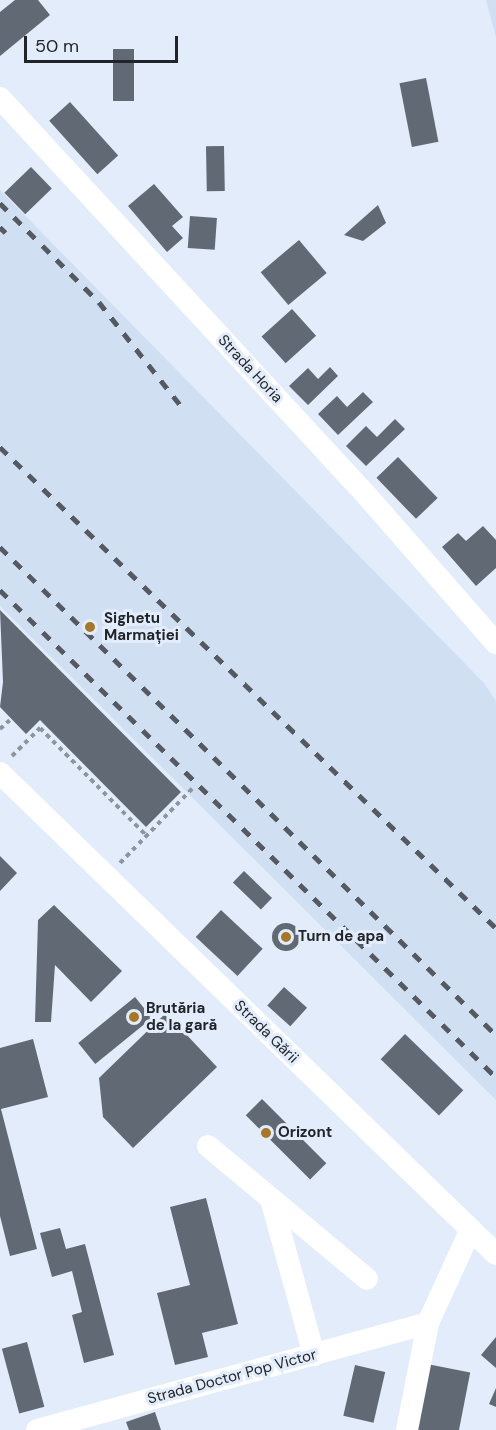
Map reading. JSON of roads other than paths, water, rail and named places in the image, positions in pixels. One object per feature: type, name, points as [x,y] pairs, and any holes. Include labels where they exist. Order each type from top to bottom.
[{"type":"street","name":"Strada Horia","points":[[0,98],[368,497],[496,644]]},
{"type":"street","name":"Strada Gării","points":[[5,775],[106,877],[496,1254]]},
{"type":"street","points":[[208,1146],[367,1279]]},
{"type":"street","points":[[271,1199],[314,1355]]},
{"type":"street","points":[[407,1430],[428,1323],[471,1229]]},
{"type":"street","name":"Strada Doctor Pop Victor","points":[[37,1430],[428,1323]]},
{"type":"railway","points":[[0,203],[99,302],[182,407]]},
{"type":"railway","points":[[0,227],[6,233]]},
{"type":"railway","points":[[0,447],[496,928]]},
{"type":"railway","points":[[0,547],[496,1035]]},
{"type":"railway","points":[[0,590],[496,1077]]},
{"type":"place","name":"Sighetu Marmației","points":[[90,627]]},
{"type":"place","name":"Turn de apa","points":[[286,937]]},
{"type":"place","name":"Brutăria de la gară","points":[[134,1017]]},
{"type":"place","name":"Orizont","points":[[266,1133]]}]
